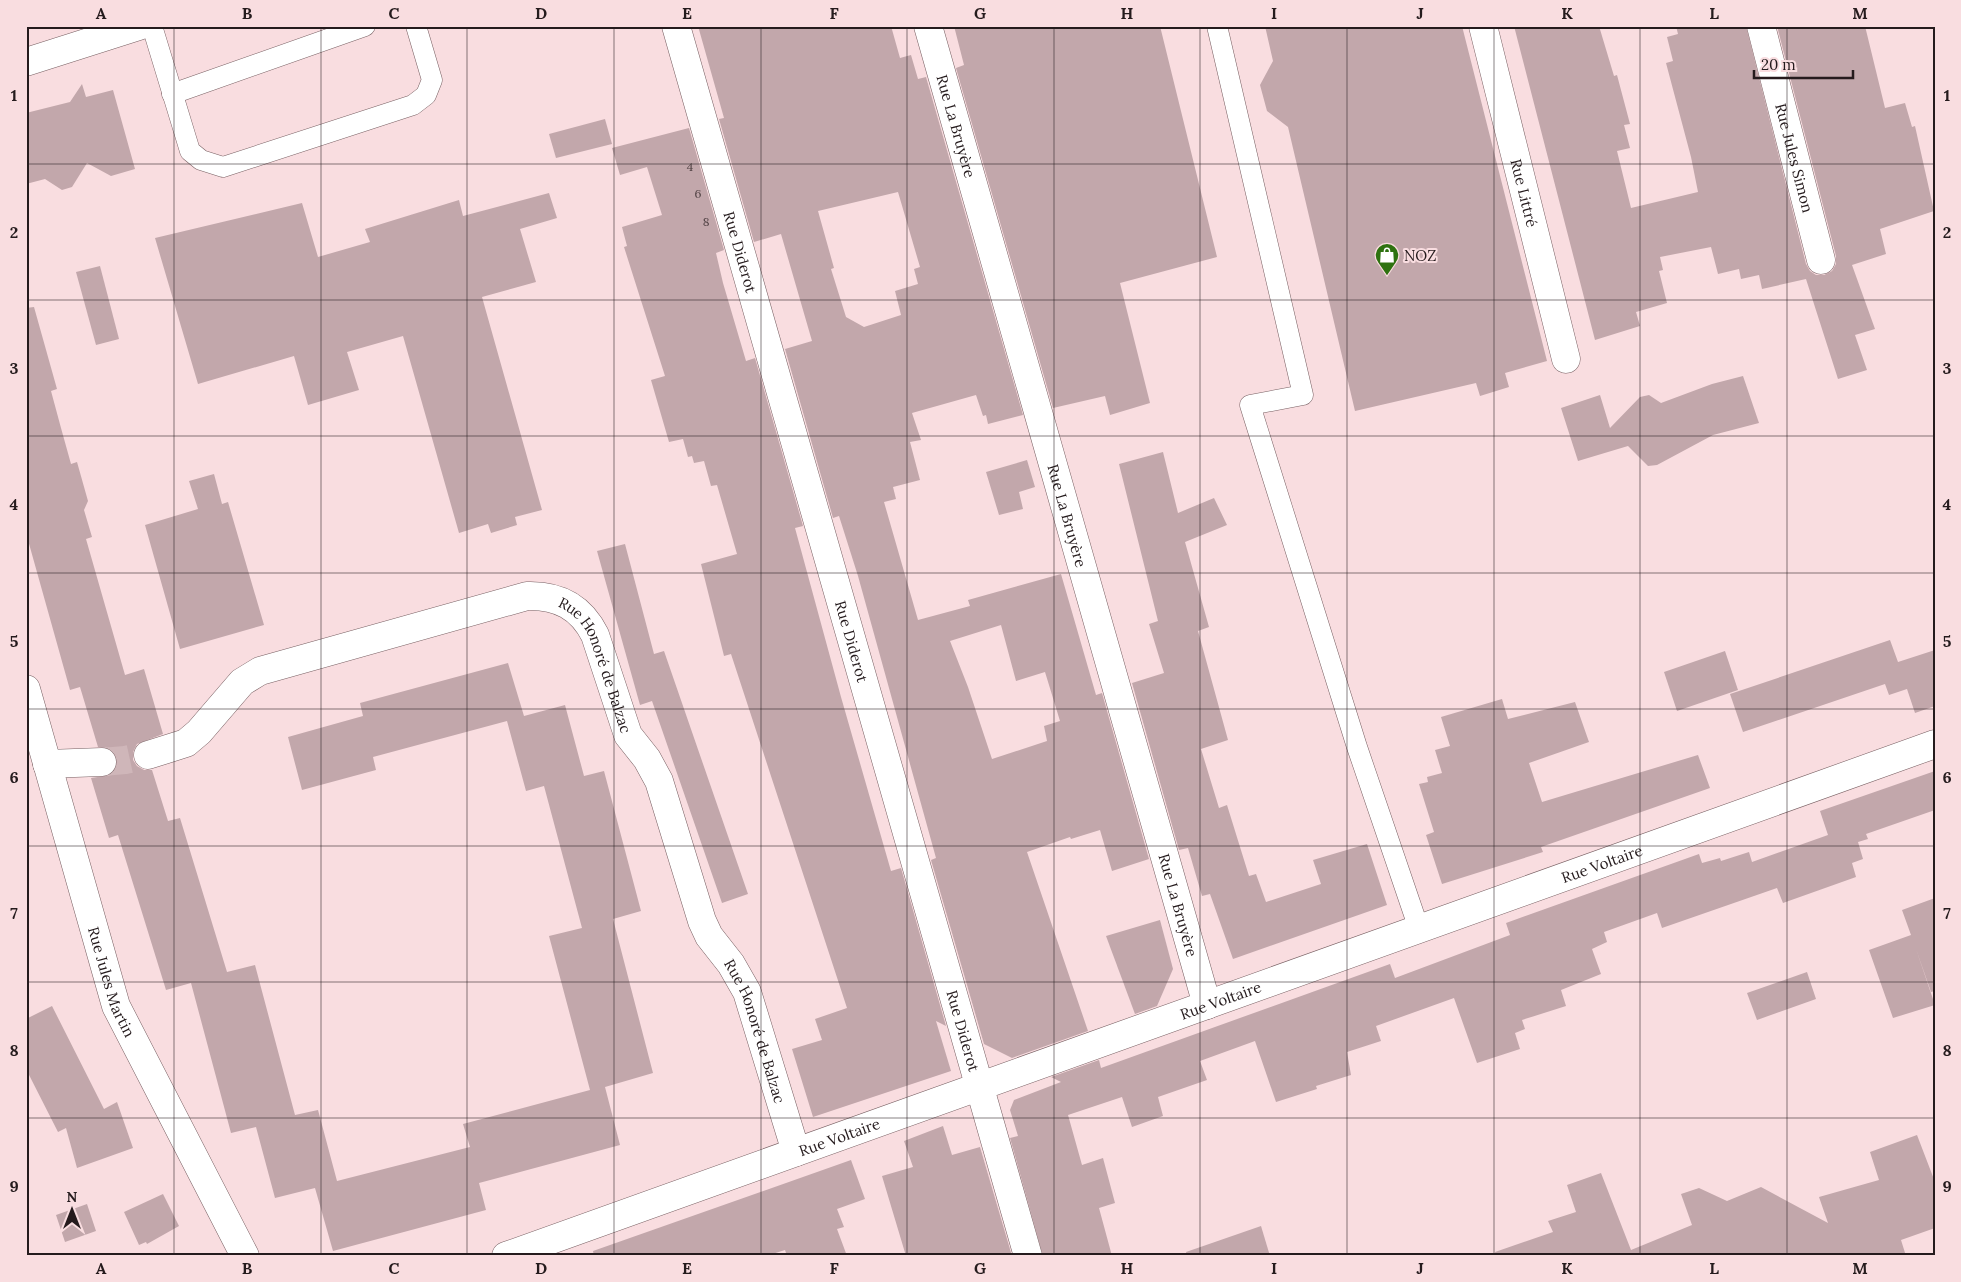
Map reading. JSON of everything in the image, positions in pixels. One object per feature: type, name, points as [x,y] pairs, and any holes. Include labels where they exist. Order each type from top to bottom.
[{"type":"street","points":[[26,62],[139,26]]},
{"type":"street","name":"Rue Diderot","points":[[676,26],[1028,1256]]},
{"type":"street","name":"Rue La Bruyère","points":[[928,26],[1207,1004]]},
{"type":"street","name":"Rue Littré","points":[[1483,26],[1566,359]]},
{"type":"street","name":"Rue Jules Simon","points":[[1760,26],[1821,260]]},
{"type":"street","name":"Rue Honoré de Balzac","points":[[148,755],[186,743],[199,732],[242,682],[260,671],[527,596],[549,596],[572,606],[590,625],[595,635],[628,735],[654,769],[702,922],[709,936],[732,964],[747,992],[796,1152]]},
{"type":"street","name":"Rue Jules Martin","points":[[26,689],[116,1006],[245,1256]]},
{"type":"street","name":"Rue Voltaire","points":[[506,1256],[1935,744]]},
{"type":"street","points":[[47,764],[102,762]]},
{"type":"lane","points":[[152,26],[190,151],[201,160],[223,167],[413,105],[426,95],[432,80],[416,26]]},
{"type":"lane","points":[[172,94],[364,26]]},
{"type":"lane","points":[[1217,26],[1304,396],[1250,405],[1357,747],[1419,929]]},
{"type":"building","points":[[698,26],[891,26],[900,58],[911,55],[918,79],[926,77],[1023,415],[988,424],[986,415],[983,416],[976,395],[912,413],[921,440],[910,442],[920,480],[893,487],[896,499],[884,502],[918,620],[970,606],[968,600],[1061,574],[1096,695],[1102,693],[1149,859],[1112,871],[1100,830],[1071,839],[1070,837],[1027,852],[1088,1031],[1012,1058],[984,1044],[931,860],[936,858],[858,576],[839,516],[833,518],[785,349],[812,341],[781,234],[754,242],[719,119],[724,118]],"holes":[[[898,192],[920,267],[914,269],[918,284],[895,291],[901,315],[864,327],[846,317],[831,269],[834,268],[818,211]],[[1001,625],[1016,681],[1045,672],[1060,721],[1044,726],[1047,741],[992,759],[968,687],[950,641]]]},
{"type":"building","points":[[954,26],[1160,26],[1217,257],[1120,283],[1150,403],[1110,415],[1105,396],[1053,408],[956,68],[964,65]]},
{"type":"building","points":[[1265,26],[1462,26],[1547,361],[1505,373],[1509,387],[1480,396],[1476,383],[1355,411],[1288,127],[1267,111],[1260,85],[1273,61]]},
{"type":"building","points":[[1514,26],[1599,26],[1614,76],[1617,75],[1630,124],[1624,125],[1630,148],[1617,151],[1631,208],[1698,192],[1691,157],[1666,63],[1673,61],[1667,37],[1678,34],[1676,26],[1746,26],[1806,264],[1810,271],[1816,275],[1824,275],[1832,271],[1836,264],[1836,256],[1777,26],[1865,26],[1885,108],[1905,103],[1912,127],[1915,126],[1934,211],[1880,229],[1886,254],[1852,265],[1875,329],[1855,335],[1867,370],[1838,379],[1806,279],[1762,289],[1759,275],[1741,279],[1739,269],[1718,274],[1711,247],[1660,257],[1663,270],[1659,271],[1667,303],[1636,312],[1640,326],[1595,340]]},
{"type":"building","points":[[82,84],[86,97],[113,90],[135,169],[111,176],[87,163],[72,187],[62,190],[45,179],[26,184],[26,113],[70,102]]},
{"type":"building","points":[[605,119],[612,144],[556,158],[549,134]]},
{"type":"building","points":[[689,128],[724,250],[716,253],[723,283],[746,361],[755,358],[803,526],[795,528],[841,697],[891,871],[901,868],[946,1026],[936,1021],[951,1071],[813,1117],[792,1049],[822,1040],[815,1019],[847,1008],[731,654],[724,656],[701,564],[737,554],[717,485],[711,486],[704,461],[694,463],[692,456],[688,457],[683,439],[669,442],[651,380],[665,376],[624,247],[627,246],[622,227],[662,215],[647,167],[620,175],[612,148]]},
{"type":"building","points":[[549,193],[557,218],[520,229],[536,282],[482,297],[542,510],[515,517],[517,525],[491,533],[488,524],[459,533],[403,336],[347,352],[359,390],[308,405],[294,356],[198,384],[155,238],[302,203],[318,257],[370,242],[365,229],[459,200],[463,216]]},
{"type":"building","points":[[100,266],[119,339],[96,345],[76,272]]},
{"type":"building","points":[[34,307],[57,389],[51,391],[71,464],[77,462],[88,501],[84,510],[92,537],[86,539],[125,675],[144,669],[163,734],[137,744],[133,752],[133,760],[137,766],[144,770],[152,770],[168,821],[180,818],[227,972],[255,965],[295,1115],[318,1110],[337,1181],[470,1147],[463,1124],[590,1090],[549,936],[582,928],[544,786],[526,791],[507,721],[373,757],[376,770],[302,790],[288,737],[363,716],[360,703],[508,663],[524,716],[565,705],[584,776],[604,771],[641,911],[613,919],[653,1073],[605,1087],[620,1145],[479,1183],[486,1210],[333,1251],[315,1188],[275,1198],[256,1127],[231,1133],[191,983],[166,990],[118,835],[109,838],[91,778],[111,775],[116,769],[118,761],[115,753],[110,748],[98,747],[80,687],[70,690],[26,533],[26,308]]},
{"type":"building","points":[[1743,376],[1759,423],[1713,435],[1657,465],[1648,466],[1628,446],[1578,461],[1561,408],[1600,395],[1610,428],[1640,397],[1649,395],[1661,403],[1712,384]]},
{"type":"building","points":[[1163,452],[1178,513],[1214,498],[1227,525],[1185,542],[1209,627],[1198,631],[1228,740],[1201,749],[1219,808],[1227,805],[1249,876],[1256,874],[1266,902],[1321,884],[1313,860],[1367,844],[1387,905],[1233,959],[1210,894],[1202,896],[1188,848],[1179,850],[1132,683],[1164,673],[1149,624],[1158,621],[1119,464]]},
{"type":"building","points":[[1027,460],[1035,487],[1019,492],[1023,509],[999,515],[986,472]]},
{"type":"building","points":[[214,474],[222,504],[228,502],[264,625],[180,649],[145,525],[198,509],[189,481]]},
{"type":"building","points":[[625,544],[654,654],[664,651],[748,894],[722,903],[652,701],[640,705],[597,551]]},
{"type":"building","points":[[1890,640],[1898,662],[1935,650],[1935,706],[1915,713],[1907,689],[1889,695],[1885,684],[1743,732],[1730,694]]},
{"type":"building","points":[[1725,651],[1738,690],[1677,711],[1664,672]]},
{"type":"building","points":[[1502,699],[1508,719],[1575,702],[1589,742],[1529,763],[1542,802],[1698,755],[1710,788],[1541,847],[1543,852],[1442,884],[1426,835],[1434,832],[1419,784],[1428,782],[1427,777],[1442,773],[1435,750],[1450,746],[1441,717]]},
{"type":"building","points":[[1935,771],[1935,810],[1866,834],[1868,839],[1858,842],[1863,859],[1852,863],[1856,877],[1783,903],[1777,888],[1662,928],[1657,913],[1604,932],[1607,942],[1592,949],[1601,974],[1561,990],[1566,1006],[1522,1020],[1525,1029],[1515,1033],[1520,1049],[1477,1063],[1454,998],[1376,1026],[1381,1041],[1347,1052],[1351,1075],[1316,1086],[1317,1089],[1276,1102],[1255,1041],[1200,1061],[1207,1080],[1158,1097],[1163,1116],[1132,1127],[1122,1097],[1068,1115],[1082,1165],[1103,1158],[1115,1203],[1099,1208],[1112,1256],[1043,1256],[1010,1138],[1018,1136],[1010,1110],[1014,1100],[1061,1082],[1051,1077],[1099,1060],[1101,1068],[1390,964],[1395,978],[1510,935],[1506,923],[1699,854],[1702,863],[1720,858],[1721,861],[1749,852],[1752,862],[1828,835],[1820,811]]},
{"type":"building","points":[[1935,898],[1935,991],[1931,992],[1916,949],[1935,1005],[1893,1018],[1869,950],[1911,935],[1902,910]]},
{"type":"building","points":[[1160,920],[1173,969],[1157,1006],[1135,1014],[1106,936]]},
{"type":"building","points":[[1807,972],[1816,999],[1757,1020],[1747,993]]},
{"type":"building","points":[[52,1006],[104,1109],[117,1102],[133,1148],[77,1168],[66,1128],[58,1132],[26,1069],[26,1019]]},
{"type":"building","points":[[943,1126],[952,1155],[980,1147],[1012,1256],[906,1256],[882,1176],[913,1167],[904,1141]]},
{"type":"building","points":[[1917,1135],[1935,1182],[1935,1228],[1901,1240],[1906,1256],[1496,1256],[1495,1252],[1553,1232],[1548,1221],[1576,1212],[1567,1185],[1601,1173],[1631,1250],[1692,1225],[1681,1194],[1699,1188],[1727,1201],[1761,1187],[1828,1223],[1819,1197],[1879,1180],[1870,1152]]},
{"type":"building","points":[[851,1160],[865,1199],[837,1209],[844,1227],[837,1229],[847,1256],[787,1256],[785,1250],[766,1256],[594,1256],[593,1251]]},
{"type":"building","points":[[163,1194],[179,1226],[147,1244],[146,1242],[139,1245],[124,1212]]},
{"type":"building","points":[[87,1204],[96,1231],[65,1242],[56,1215]]},
{"type":"building","points":[[1261,1226],[1270,1256],[1187,1256],[1186,1252]]},
{"type":"tunnel","points":[[102,762],[148,755]]},
{"type":"place","name":"NOZ","points":[[1387,276]]}]
